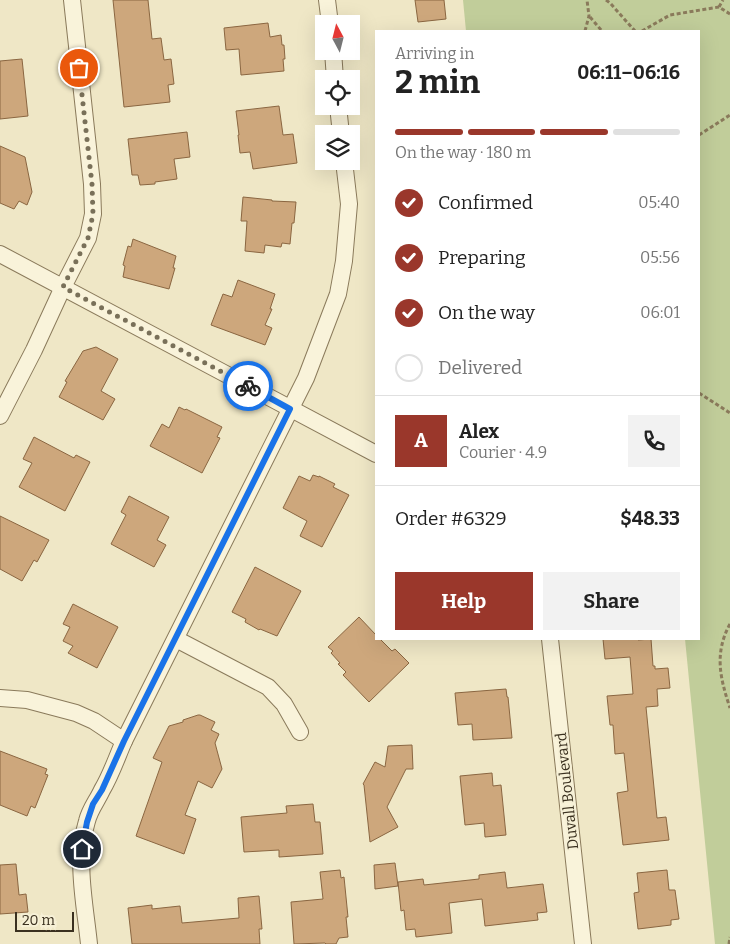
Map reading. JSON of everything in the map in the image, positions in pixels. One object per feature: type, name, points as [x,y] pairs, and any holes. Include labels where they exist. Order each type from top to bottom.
[{"type":"street","points":[[0,416],[88,238],[93,214],[92,184],[72,0]]},
{"type":"street","points":[[327,0],[329,15]]},
{"type":"street","points":[[89,944],[81,869],[82,849],[87,822],[93,804],[102,790],[124,741],[306,378],[338,294],[344,261],[349,204],[345,170]]},
{"type":"street","points":[[0,254],[375,453]]},
{"type":"street","points":[[176,638],[268,687],[284,704],[300,732]]},
{"type":"street","name":"Duvall Boulevard","points":[[550,640],[583,944]]},
{"type":"street","points":[[0,698],[27,700],[76,713],[94,721],[124,741]]},
{"type":"path","points":[[585,30],[589,16],[587,0]]},
{"type":"path","points":[[606,0],[633,30]]},
{"type":"path","points":[[719,7],[723,0]]},
{"type":"path","points":[[644,30],[670,14],[719,7],[730,14]]},
{"type":"path","points":[[589,16],[601,30]]},
{"type":"path","points":[[700,134],[730,114]]},
{"type":"path","points":[[700,394],[730,413]]},
{"type":"path","points":[[730,624],[722,644],[720,671],[730,708]]},
{"type":"path","points":[[729,944],[730,937]]},
{"type":"green space","points":[[463,0],[730,0],[730,944],[715,944],[685,640],[700,640],[700,30],[466,30]]},
{"type":"building","points":[[113,0],[148,0],[152,39],[161,38],[164,60],[171,59],[174,84],[168,85],[170,102],[124,107]]},
{"type":"building","points":[[415,0],[444,0],[446,19],[418,22]]},
{"type":"building","points":[[268,23],[270,37],[281,35],[282,45],[284,45],[284,71],[241,75],[239,49],[226,50],[224,28]]},
{"type":"building","points":[[22,59],[28,116],[0,119],[0,61]]},
{"type":"building","points":[[279,106],[283,135],[293,134],[297,163],[253,169],[250,152],[240,153],[236,111]]},
{"type":"building","points":[[187,132],[190,157],[174,159],[177,179],[140,185],[138,175],[132,175],[128,139]]},
{"type":"building","points":[[0,146],[25,157],[32,192],[27,205],[19,201],[14,209],[0,203]]},
{"type":"building","points":[[243,197],[296,202],[290,244],[282,243],[281,247],[265,245],[264,253],[245,251],[247,221],[241,221]]},
{"type":"building","points":[[133,239],[176,256],[173,268],[175,268],[169,289],[123,277],[125,266],[123,265],[128,246],[131,247]]},
{"type":"building","points":[[238,280],[275,294],[270,309],[272,309],[265,325],[272,328],[265,345],[211,325],[223,294],[232,297]]},
{"type":"building","points":[[96,347],[118,359],[101,391],[115,399],[103,420],[59,397],[67,382],[65,381],[83,351]]},
{"type":"building","points":[[179,407],[222,427],[217,437],[220,438],[202,473],[150,446],[162,424],[169,428]]},
{"type":"building","points":[[34,437],[74,458],[76,455],[90,462],[65,511],[19,487],[32,463],[23,459]]},
{"type":"building","points":[[313,475],[335,484],[333,487],[349,495],[322,547],[300,536],[307,521],[283,508],[299,476],[310,481]]},
{"type":"building","points":[[129,496],[169,517],[157,540],[166,545],[154,567],[111,544],[126,515],[121,512]]},
{"type":"building","points":[[0,516],[49,540],[37,562],[34,560],[22,581],[0,569]]},
{"type":"building","points":[[255,567],[301,591],[277,636],[259,630],[245,622],[246,619],[232,612]]},
{"type":"building","points":[[73,604],[118,627],[97,668],[68,653],[73,646],[63,641],[70,627],[63,624]]},
{"type":"building","points":[[359,617],[375,634],[375,640],[381,640],[392,651],[395,649],[409,663],[369,702],[343,675],[346,672],[338,664],[340,663],[331,653],[333,651],[328,647]]},
{"type":"building","points":[[603,640],[651,640],[653,666],[655,666],[655,669],[668,668],[670,688],[657,689],[658,706],[646,707],[657,818],[666,817],[669,840],[623,845],[617,793],[628,791],[624,753],[615,754],[613,725],[610,725],[607,696],[633,694],[630,657],[605,659]]},
{"type":"building","points":[[506,689],[512,738],[473,740],[472,724],[458,725],[455,693]]},
{"type":"building","points":[[198,715],[215,722],[211,730],[219,734],[215,743],[222,769],[212,788],[198,781],[185,815],[196,819],[184,854],[136,836],[162,762],[153,758],[169,726]]},
{"type":"building","points":[[412,745],[413,769],[406,769],[387,807],[398,827],[370,842],[363,784],[375,762],[385,767],[388,746]]},
{"type":"building","points":[[0,751],[47,769],[45,774],[48,775],[35,808],[31,806],[27,816],[0,805]]},
{"type":"building","points":[[492,773],[493,786],[501,785],[506,835],[485,837],[484,823],[465,825],[460,776]]},
{"type":"building","points":[[313,804],[315,822],[320,822],[323,854],[279,857],[279,850],[244,852],[241,817],[287,813],[286,806]]},
{"type":"building","points":[[395,863],[398,886],[375,889],[374,865]]},
{"type":"building","points":[[16,864],[19,895],[26,894],[28,912],[0,914],[0,865]]},
{"type":"building","points":[[340,870],[341,878],[344,877],[348,937],[339,938],[336,944],[294,944],[291,902],[323,899],[320,872]]},
{"type":"building","points":[[667,870],[669,890],[675,890],[679,919],[671,920],[671,925],[638,929],[634,893],[639,892],[637,873]]},
{"type":"building","points":[[505,872],[507,888],[543,884],[547,912],[537,913],[538,920],[485,926],[482,899],[449,903],[452,933],[416,937],[415,929],[406,930],[404,910],[401,911],[398,882],[423,879],[424,885],[479,879],[479,875]]},
{"type":"building","points":[[259,896],[262,929],[259,929],[260,944],[132,944],[128,908],[152,905],[152,909],[180,906],[182,923],[239,918],[238,898]]},
{"type":"way so far","points":[[79,68],[92,184],[93,214],[88,238],[63,287],[248,386]]},
{"type":"route","points":[[82,849],[87,822],[93,804],[102,790],[124,741],[290,409],[248,386]]}]
